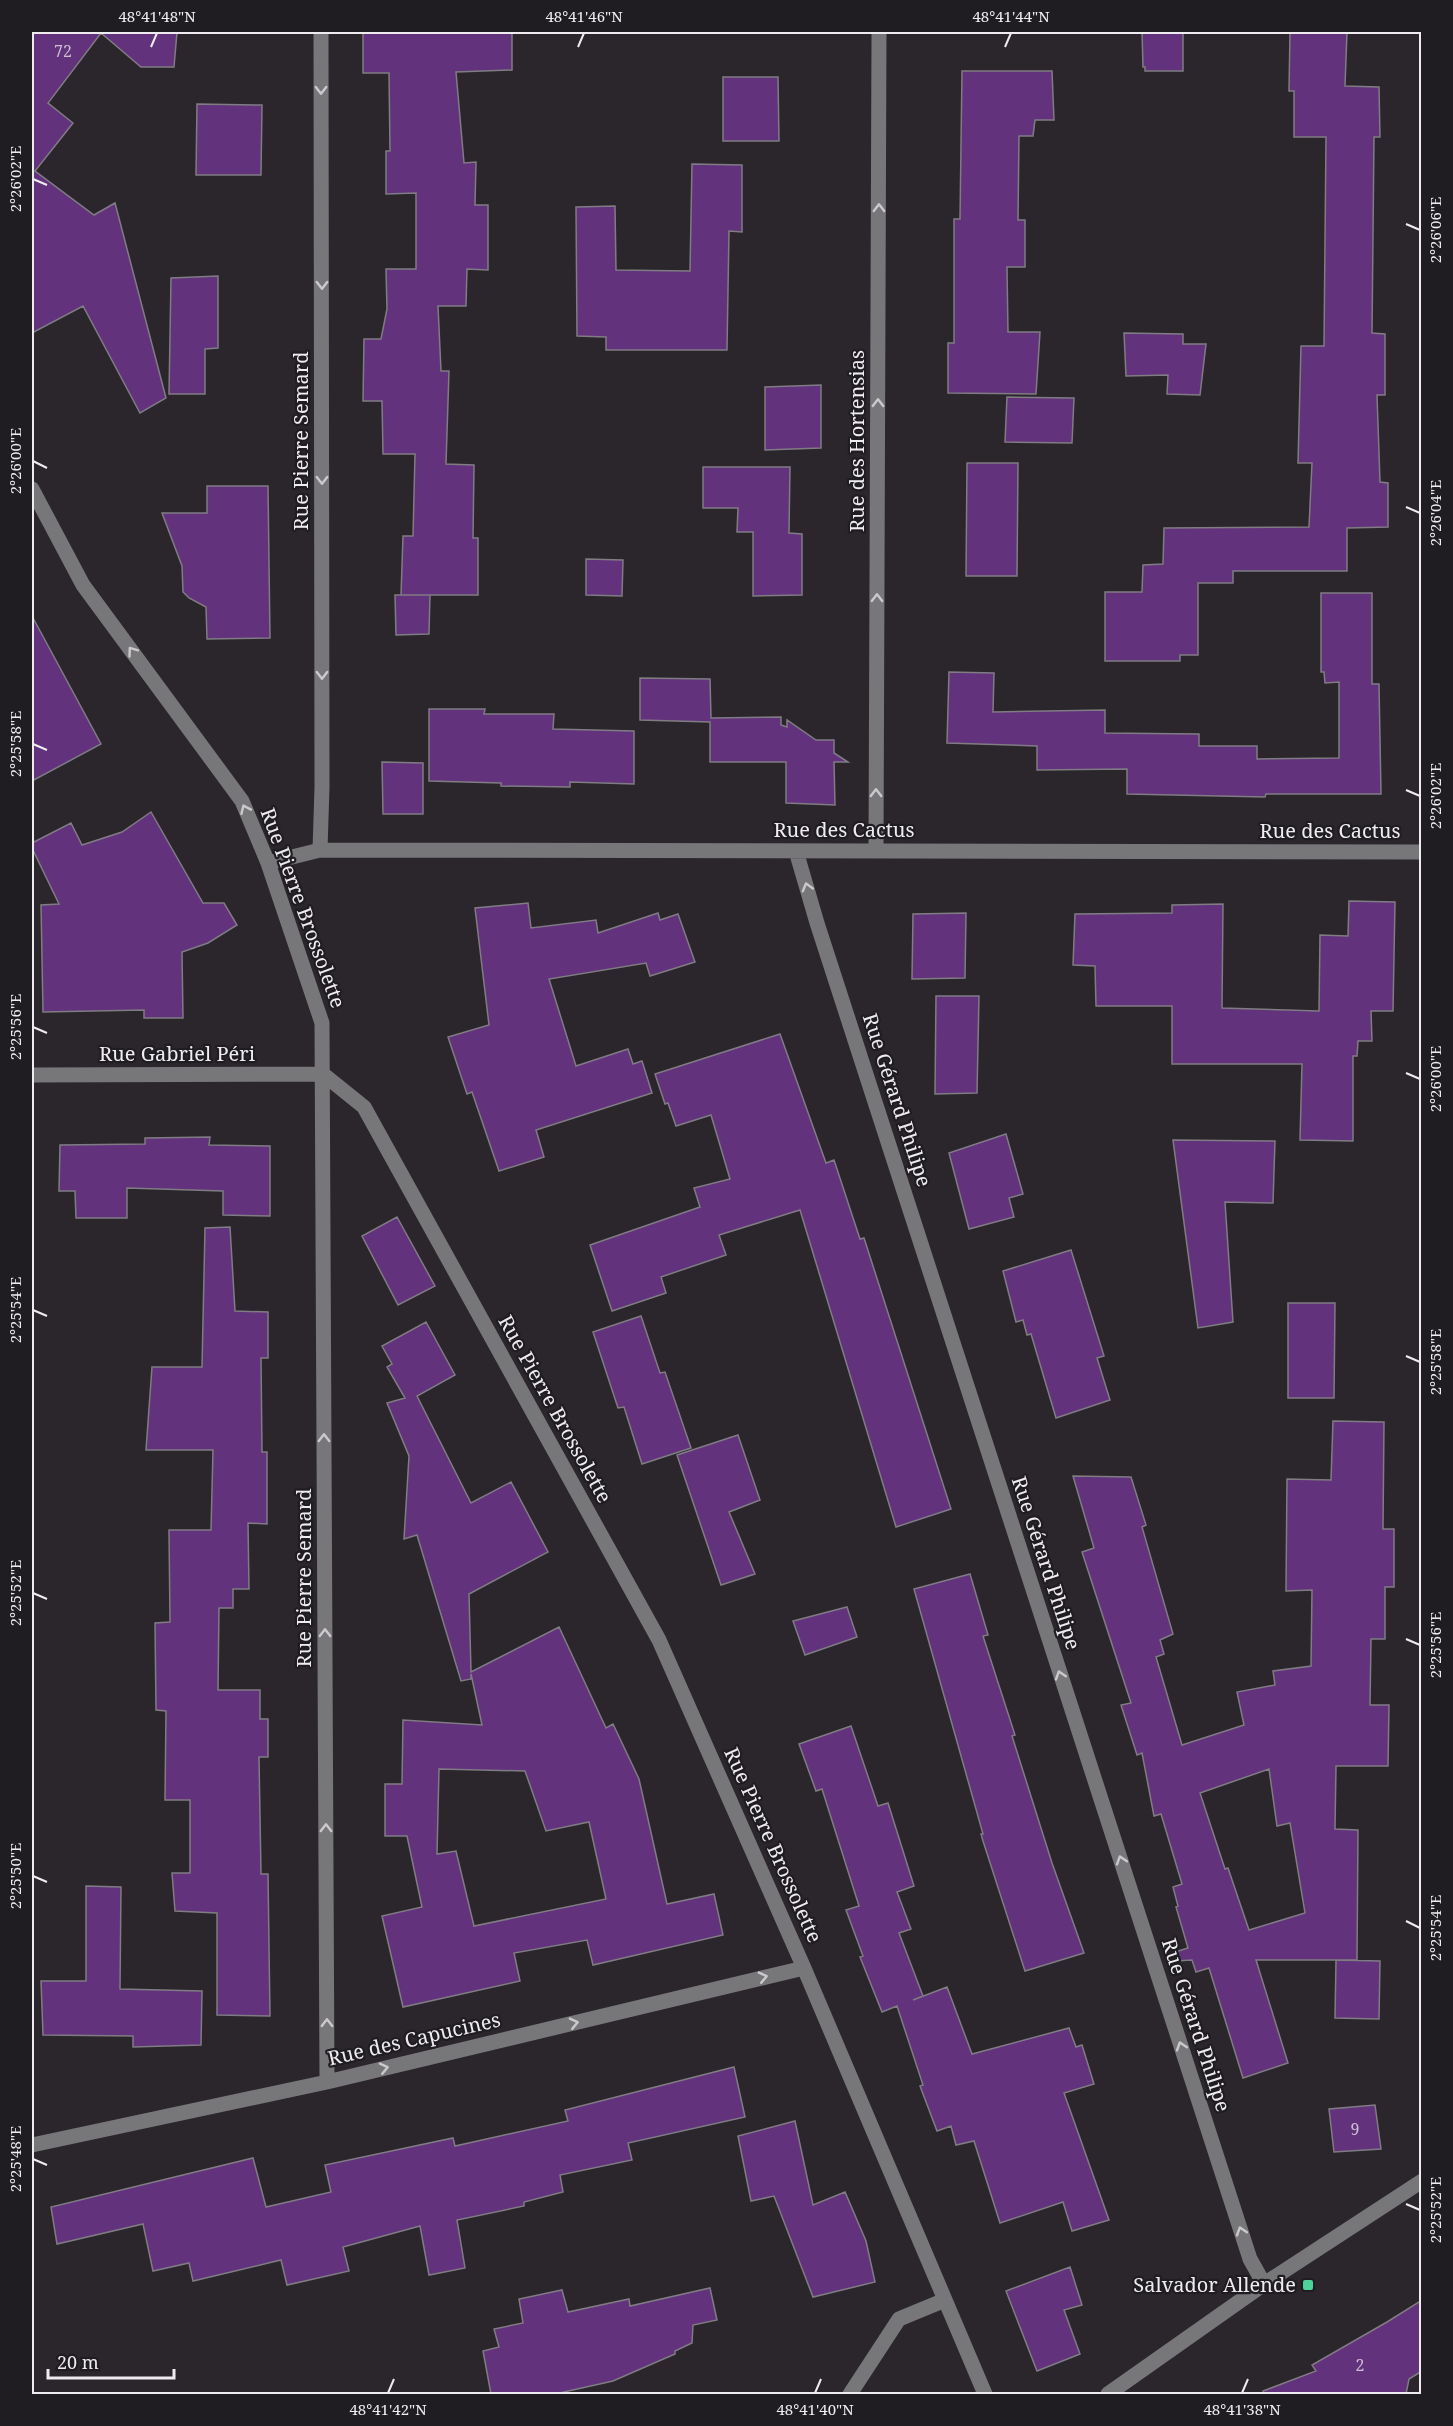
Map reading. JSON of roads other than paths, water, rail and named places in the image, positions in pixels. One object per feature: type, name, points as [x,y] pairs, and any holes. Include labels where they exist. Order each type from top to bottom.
[{"type":"street","name":"Rue Pierre Semard","points":[[320,850],[322,787],[321,32]]},
{"type":"street","name":"Rue des Hortensias","points":[[876,851],[879,32]]},
{"type":"street","name":"Rue Pierre Brossolette","points":[[32,489],[84,585],[242,801],[268,863],[321,1023],[323,1074],[364,1107],[659,1640],[804,1968],[985,2394]]},
{"type":"street","name":"Rue des Cactus","points":[[268,863],[320,850],[1422,852]]},
{"type":"street","name":"Rue Gérard Philipe","points":[[796,851],[1250,2259],[1264,2284]]},
{"type":"street","name":"Rue Pierre Semard","points":[[323,1074],[327,2082]]},
{"type":"street","name":"Rue Gabriel Péri","points":[[32,1075],[323,1074]]},
{"type":"street","name":"Rue des Capucines","points":[[32,2145],[327,2082],[804,1968]]},
{"type":"street","points":[[1108,2394],[1264,2284],[1422,2181]]},
{"type":"street","points":[[850,2394],[899,2319],[945,2300]]},
{"type":"place","name":"Salvador Allende","points":[[1308,2285]]}]
